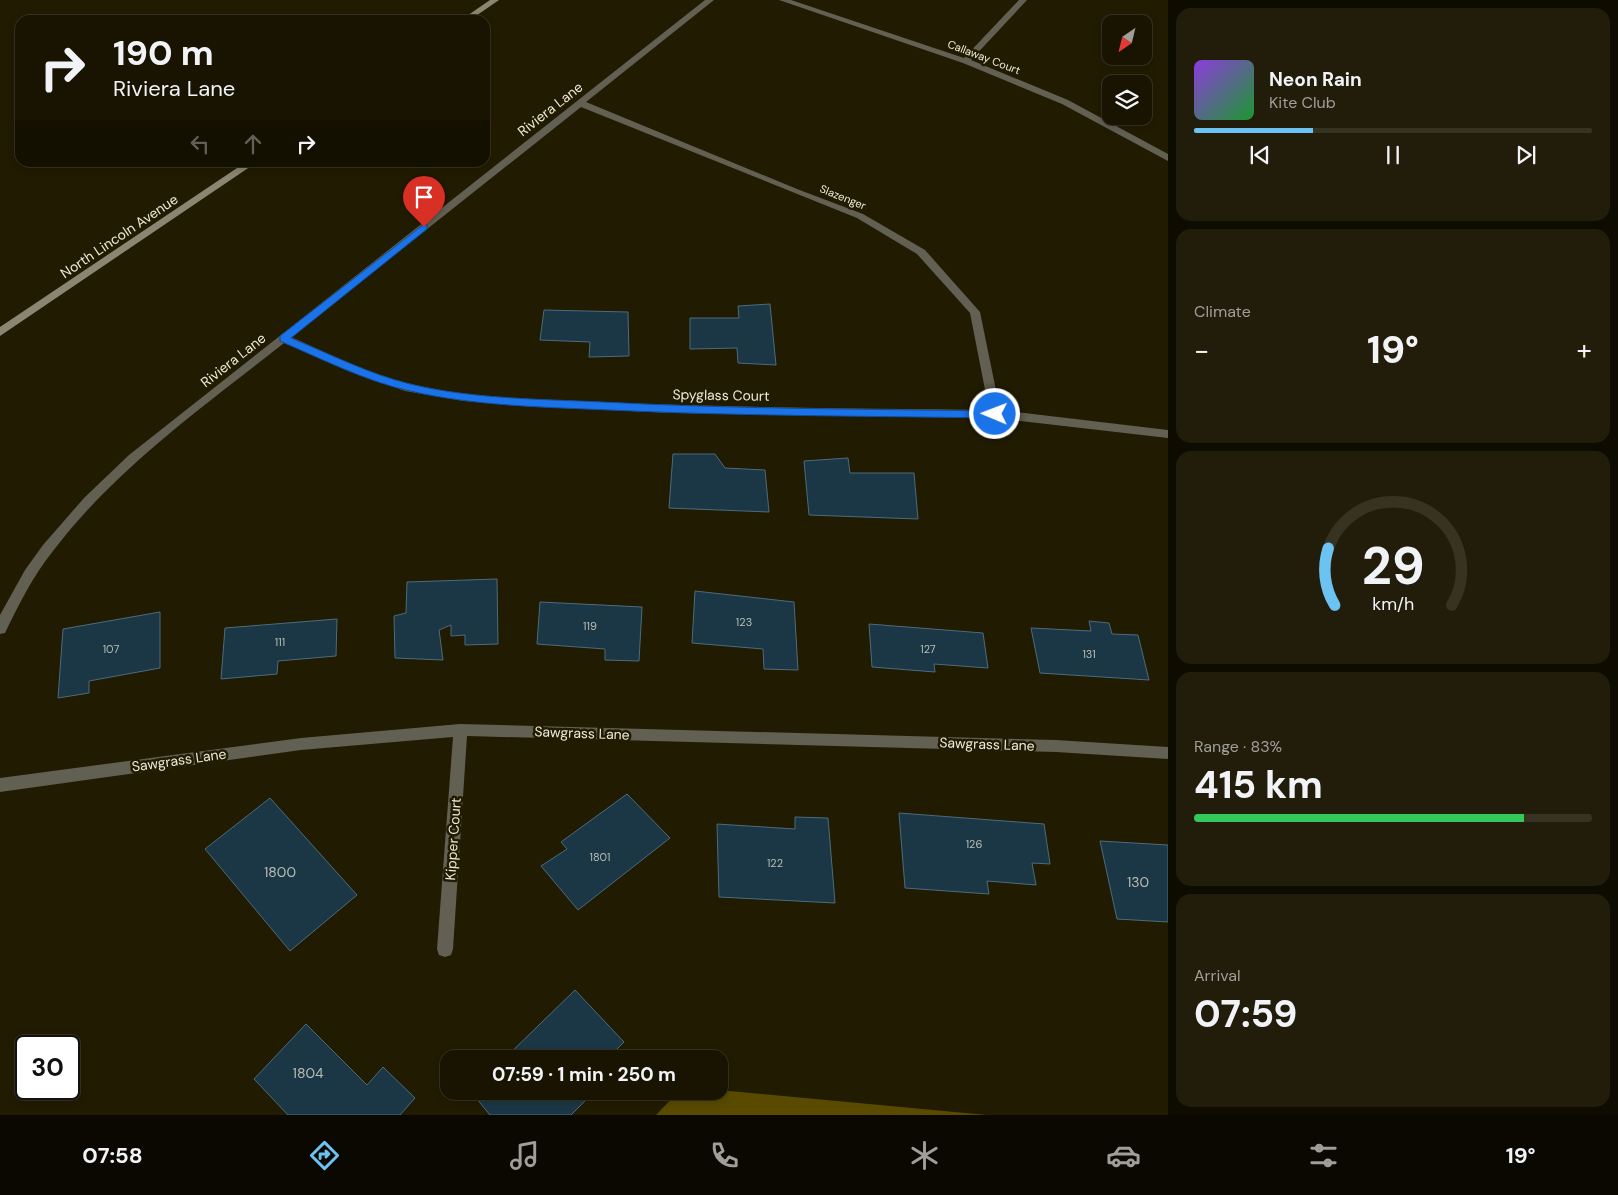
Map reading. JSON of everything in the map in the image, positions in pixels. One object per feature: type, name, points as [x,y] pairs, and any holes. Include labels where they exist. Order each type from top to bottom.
[{"type":"main road","points":[[472,15],[495,0]]},
{"type":"main road","name":"North Lincoln Avenue","points":[[0,332],[246,167]]},
{"type":"street","name":"Riviera Lane","points":[[0,629],[34,567],[77,511],[156,438],[710,0]]},
{"type":"street","name":"Callaway Court","points":[[783,0],[966,61],[1065,102],[1168,158]]},
{"type":"street","points":[[966,61],[1022,0]]},
{"type":"street","name":"Slazenger","points":[[580,103],[794,191],[860,216],[920,252],[975,312],[995,414]]},
{"type":"street","name":"Spyglass Court","points":[[284,338],[355,369],[410,388],[464,397],[522,402],[673,409],[995,414],[1168,434]]},
{"type":"street","name":"Sawgrass Lane","points":[[0,785],[301,744],[460,730],[1056,746],[1168,753]]},
{"type":"street","name":"Kipper Court","points":[[445,949],[460,730]]},
{"type":"shaded area","points":[[728,1091],[987,1115],[656,1115],[670,1100],[728,1100]]},
{"type":"building","points":[[770,304],[776,365],[738,363],[737,348],[690,349],[690,318],[739,318],[738,306]]},
{"type":"building","points":[[544,310],[628,312],[629,356],[589,357],[590,342],[540,340]]},
{"type":"building","points":[[673,454],[715,454],[725,468],[765,470],[769,512],[669,508]]},
{"type":"building","points":[[848,458],[850,473],[914,473],[918,519],[809,515],[804,461]]},
{"type":"building","points":[[497,579],[498,644],[465,645],[465,635],[451,636],[451,625],[439,630],[443,660],[395,658],[394,616],[406,613],[407,582]]},
{"type":"building","points":[[695,591],[794,602],[798,670],[764,669],[763,649],[692,643]]},
{"type":"building","points":[[540,602],[642,607],[639,661],[605,660],[605,649],[537,644]]},
{"type":"building","points":[[160,612],[160,668],[89,681],[89,693],[58,698],[63,629]]},
{"type":"building","points":[[337,619],[336,656],[278,661],[277,674],[221,679],[225,628]]},
{"type":"building","points":[[1089,621],[1109,623],[1112,634],[1138,635],[1149,680],[1040,673],[1031,628],[1091,631]]},
{"type":"building","points":[[869,624],[983,633],[988,668],[934,664],[935,672],[872,667]]},
{"type":"building","points":[[627,794],[670,838],[578,910],[541,866],[567,849],[561,842]]},
{"type":"building","points":[[270,798],[357,895],[290,951],[205,849]]},
{"type":"building","points":[[899,813],[1044,824],[1050,864],[1032,863],[1036,885],[987,881],[989,894],[905,888]]},
{"type":"building","points":[[795,817],[828,818],[835,903],[719,897],[717,824],[795,829]]},
{"type":"building","points":[[1100,841],[1168,845],[1168,922],[1117,919]]},
{"type":"building","points":[[575,990],[624,1042],[616,1050],[513,1050]]},
{"type":"building","points":[[306,1024],[367,1085],[383,1067],[415,1098],[400,1115],[288,1115],[254,1079]]},
{"type":"building","points":[[478,1100],[586,1100],[571,1115],[490,1115]]},
{"type":"route","points":[[424,227],[284,338],[355,369],[410,388],[464,397],[522,402],[673,409],[995,414]]}]
